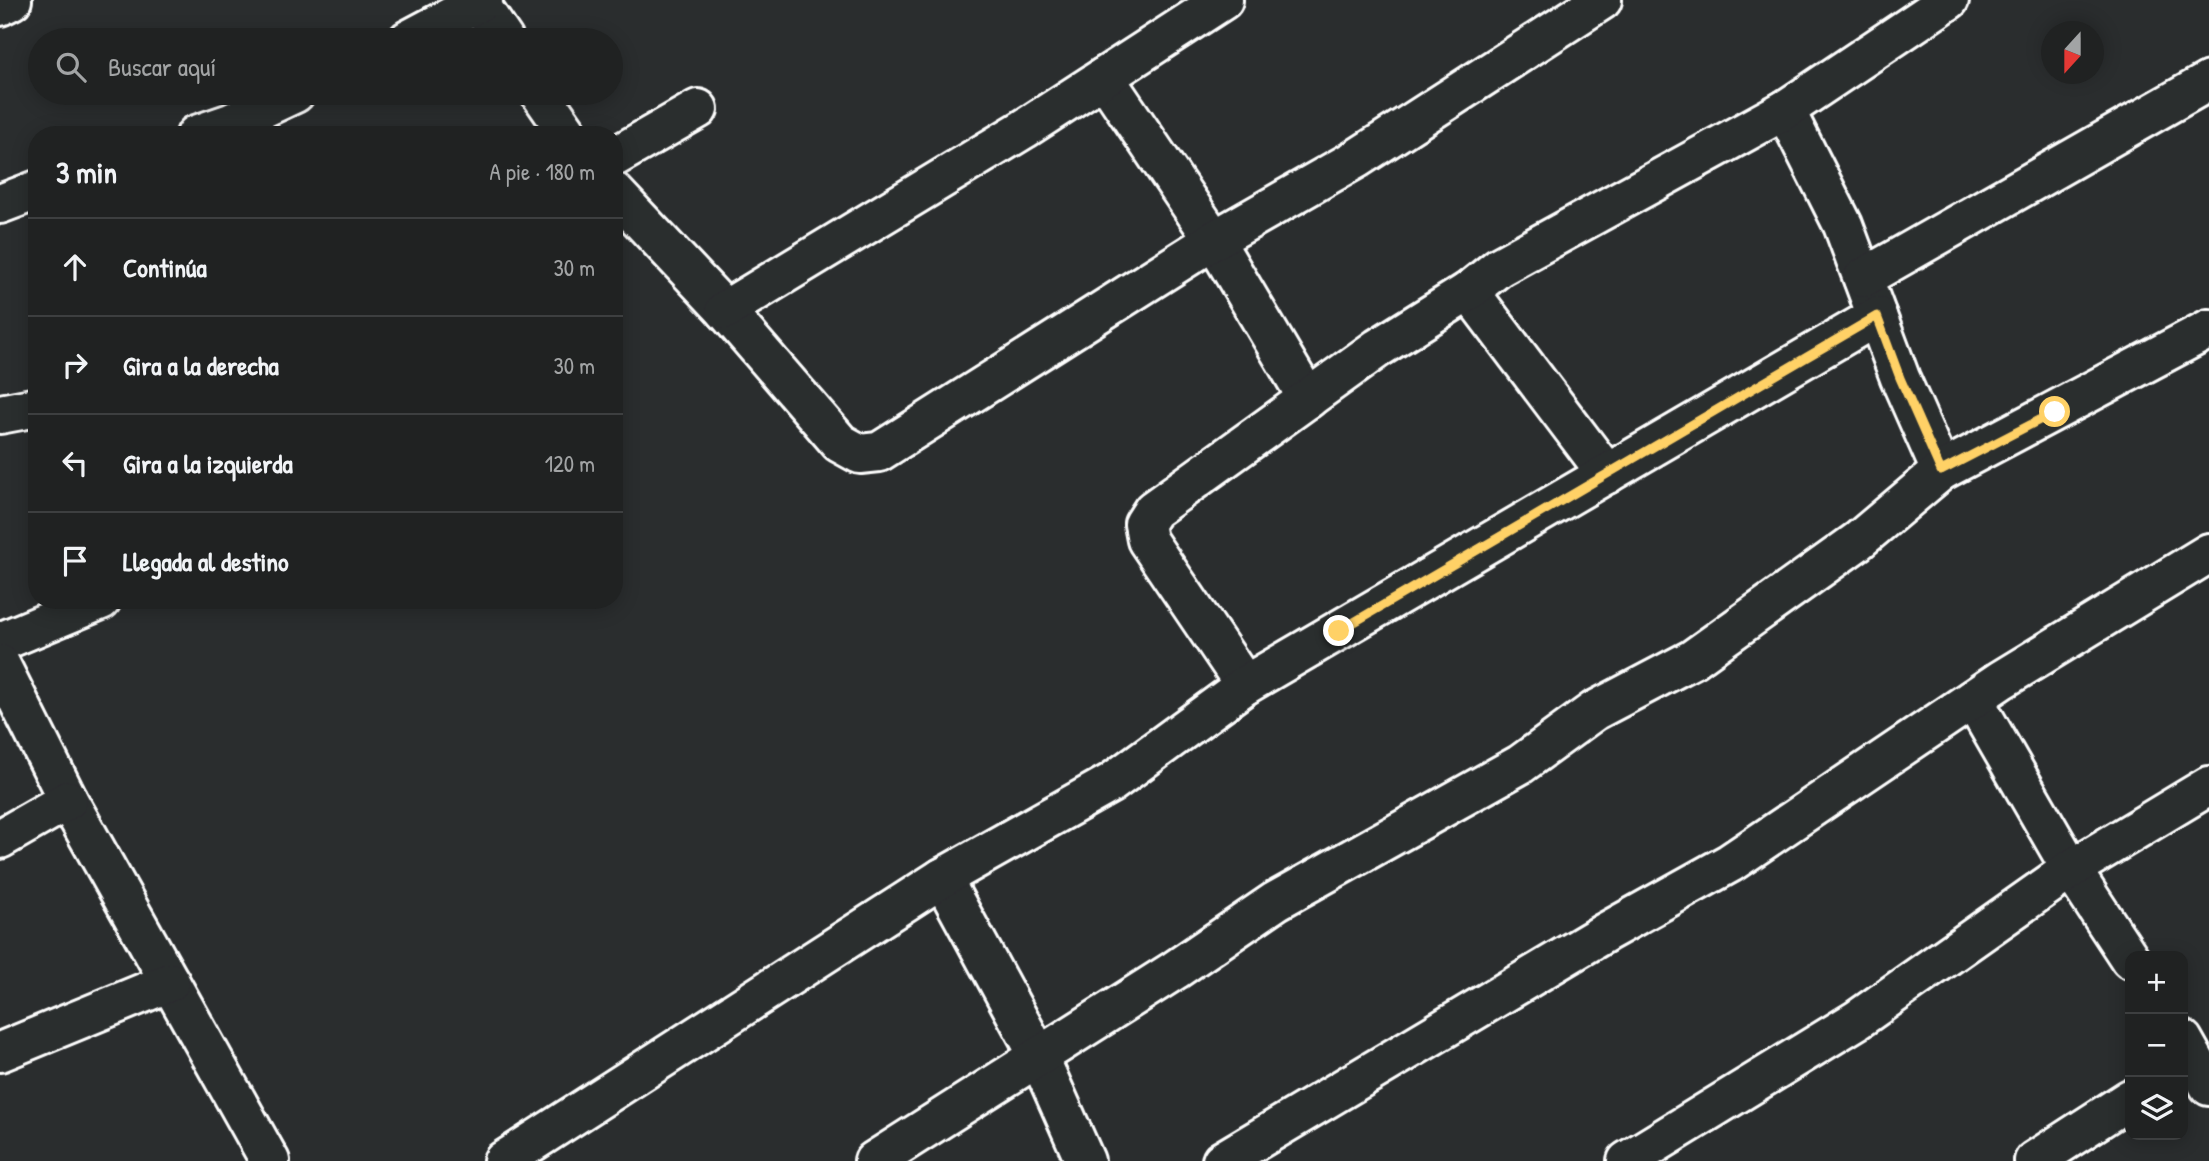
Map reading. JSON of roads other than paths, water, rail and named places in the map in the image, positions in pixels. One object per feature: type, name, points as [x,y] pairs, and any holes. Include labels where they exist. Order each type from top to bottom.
[{"type":"street","points":[[0,6],[12,0]]},
{"type":"street","points":[[725,310],[1024,129],[1223,0]]},
{"type":"street","points":[[623,202],[725,310],[839,443],[860,454],[878,452],[1214,240],[1356,159],[1602,0]]},
{"type":"street","points":[[1245,685],[1147,540],[1144,524],[1153,510],[1378,348],[1469,290],[1499,267],[1785,110],[1949,0]]},
{"type":"street","points":[[430,28],[479,1],[496,28]]},
{"type":"street","points":[[1104,78],[1214,240],[1308,399]]},
{"type":"street","points":[[1863,278],[2209,80]]},
{"type":"street","points":[[222,126],[270,105]]},
{"type":"street","points":[[548,105],[563,126]]},
{"type":"street","points":[[623,152],[698,109]]},
{"type":"street","points":[[1785,110],[1843,225],[1900,378],[1941,471]]},
{"type":"street","points":[[0,204],[28,193]]},
{"type":"street","points":[[1469,290],[1607,474]]},
{"type":"street","points":[[503,1161],[942,878],[1111,783],[1245,685],[1877,316]]},
{"type":"street","points":[[874,1161],[1175,970],[1276,901],[1521,764],[1594,711],[1693,659],[1858,541],[1941,471],[2209,329]]},
{"type":"street","points":[[0,414],[28,409]]},
{"type":"street","points":[[1222,1161],[1606,932],[1730,863],[1973,699],[2209,553]]},
{"type":"street","points":[[0,642],[79,609]]},
{"type":"street","points":[[0,664],[68,800],[270,1161]]},
{"type":"street","points":[[1973,699],[2071,869],[2125,951]]},
{"type":"street","points":[[1627,1161],[1857,1020],[2071,869],[2209,786]]},
{"type":"street","points":[[0,839],[68,800]]},
{"type":"street","points":[[942,878],[1038,1055],[1085,1161]]},
{"type":"street","points":[[0,1052],[170,982]]},
{"type":"street","points":[[2034,1161],[2125,1102]]}]
